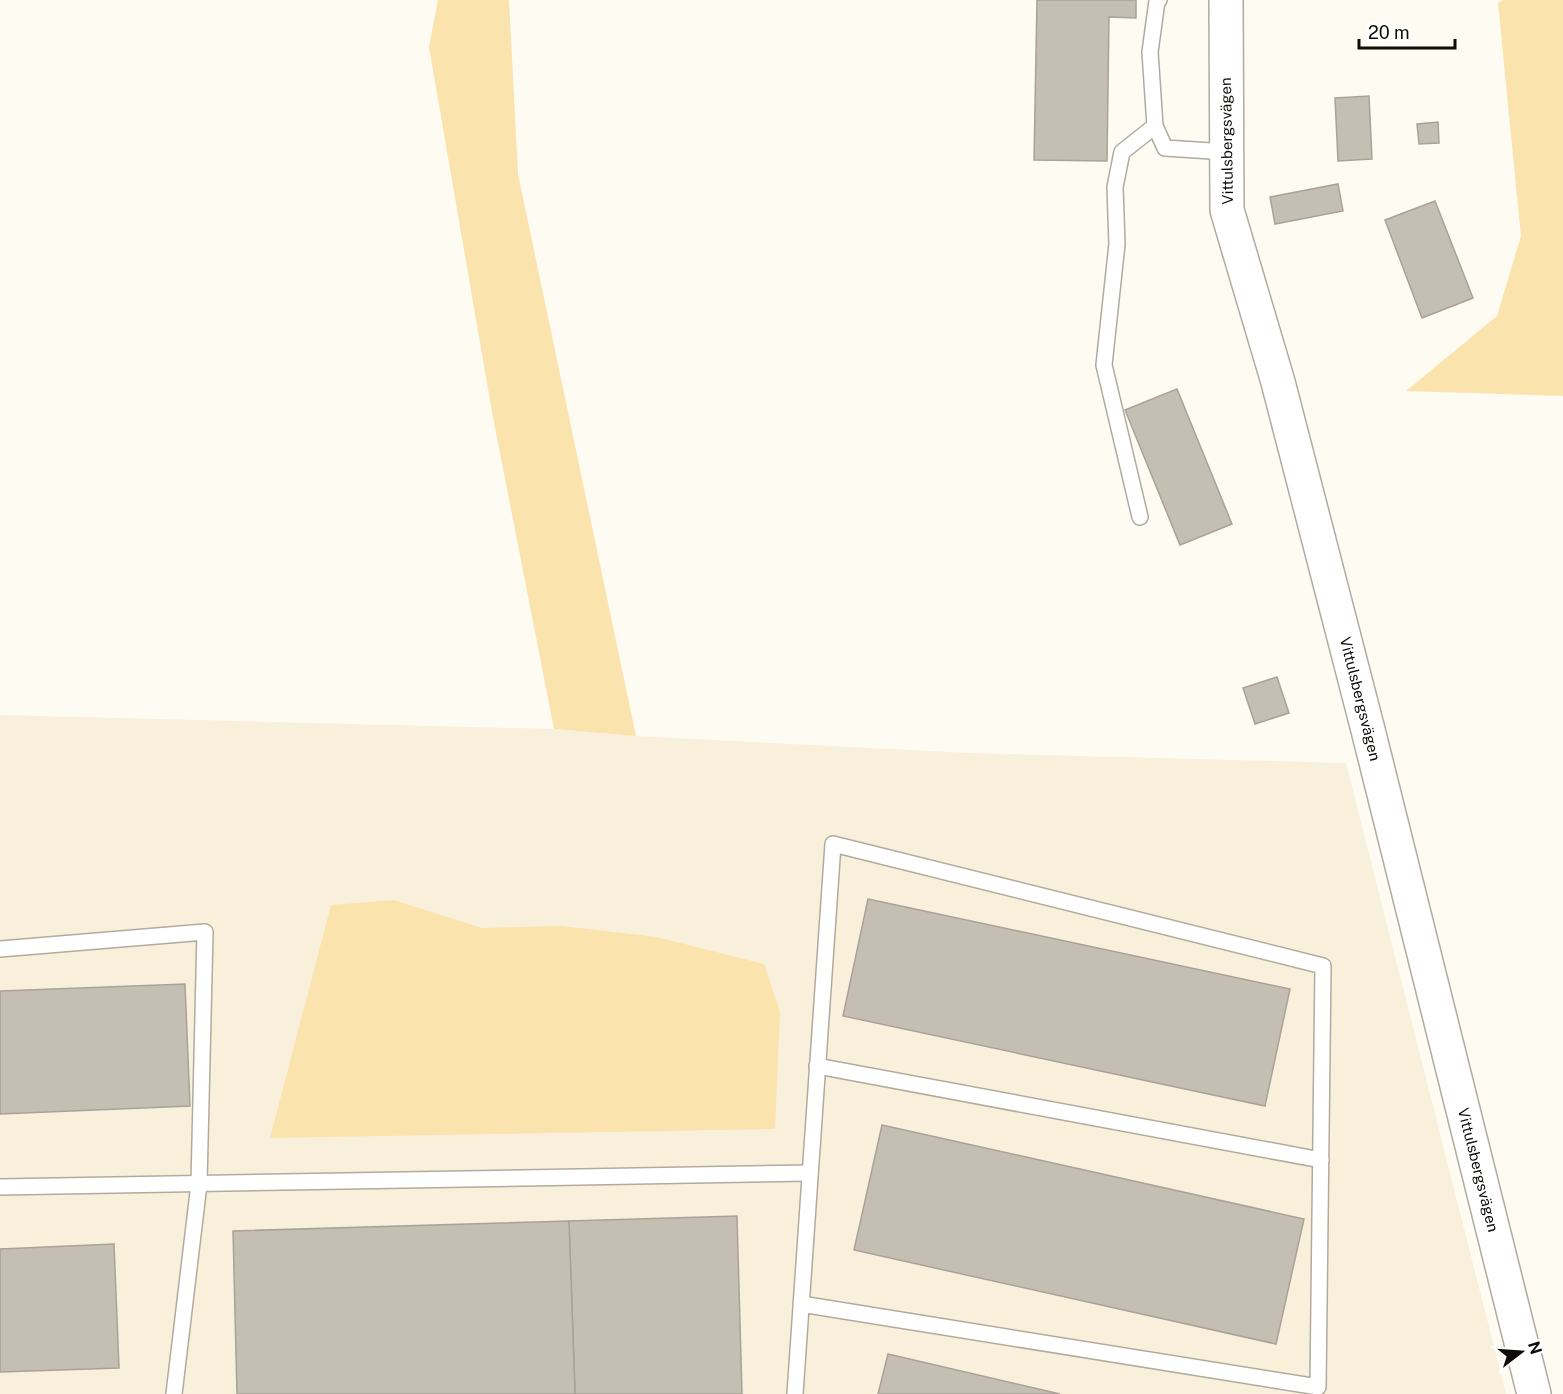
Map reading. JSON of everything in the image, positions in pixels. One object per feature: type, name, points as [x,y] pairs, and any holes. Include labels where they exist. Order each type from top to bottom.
[{"type":"street","name":"Vittulsbergsvägen","points":[[1226,0],[1227,210],[1284,405],[1534,1394]]},
{"type":"lane","points":[[1159,0],[1150,52],[1155,126],[1165,148],[1227,152]]},
{"type":"lane","points":[[1140,517],[1104,365],[1117,244],[1115,186],[1122,152],[1155,126]]},
{"type":"lane","points":[[795,1394],[801,1304],[810,1173],[817,1066],[833,844],[1323,966],[1318,1387],[801,1304]]},
{"type":"lane","points":[[0,950],[205,932],[199,1184],[174,1394]]},
{"type":"lane","points":[[817,1066],[1320,1160]]},
{"type":"lane","points":[[0,1187],[810,1173]]},
{"type":"shaded area","points":[[438,0],[509,0],[518,174],[636,736],[554,729],[492,412],[429,47]]},
{"type":"shaded area","points":[[1503,0],[1563,0],[1563,396],[1406,391],[1497,316],[1521,236],[1498,3]]},
{"type":"shaded area","points":[[0,715],[554,729],[636,736],[970,753],[1346,763],[1506,1394],[0,1394]]},
{"type":"shaded area","points":[[394,900],[482,928],[562,926],[657,937],[764,964],[780,1012],[775,1129],[270,1138],[331,905]]},
{"type":"building","points":[[1037,0],[1136,0],[1136,18],[1109,17],[1107,161],[1034,160]]},
{"type":"building","points":[[1369,96],[1372,159],[1338,161],[1335,98]]},
{"type":"building","points":[[1438,122],[1439,143],[1419,144],[1417,124]]},
{"type":"building","points":[[1338,184],[1343,211],[1275,224],[1270,197]]},
{"type":"building","points":[[1435,201],[1473,298],[1422,318],[1385,220]]},
{"type":"building","points":[[1177,389],[1232,524],[1180,545],[1125,410]]},
{"type":"building","points":[[1277,677],[1289,713],[1255,724],[1243,688]]},
{"type":"building","points":[[868,899],[1290,989],[1265,1106],[843,1016]]},
{"type":"building","points":[[185,984],[190,1106],[0,1114],[0,991]]},
{"type":"building","points":[[882,1125],[1304,1219],[1276,1344],[854,1250]]},
{"type":"building","points":[[737,1216],[742,1394],[575,1394],[569,1221]]},
{"type":"building","points":[[569,1221],[575,1394],[237,1394],[233,1231]]},
{"type":"building","points":[[114,1244],[119,1368],[0,1372],[0,1249]]},
{"type":"building","points":[[888,1354],[1060,1394],[878,1394]]}]
